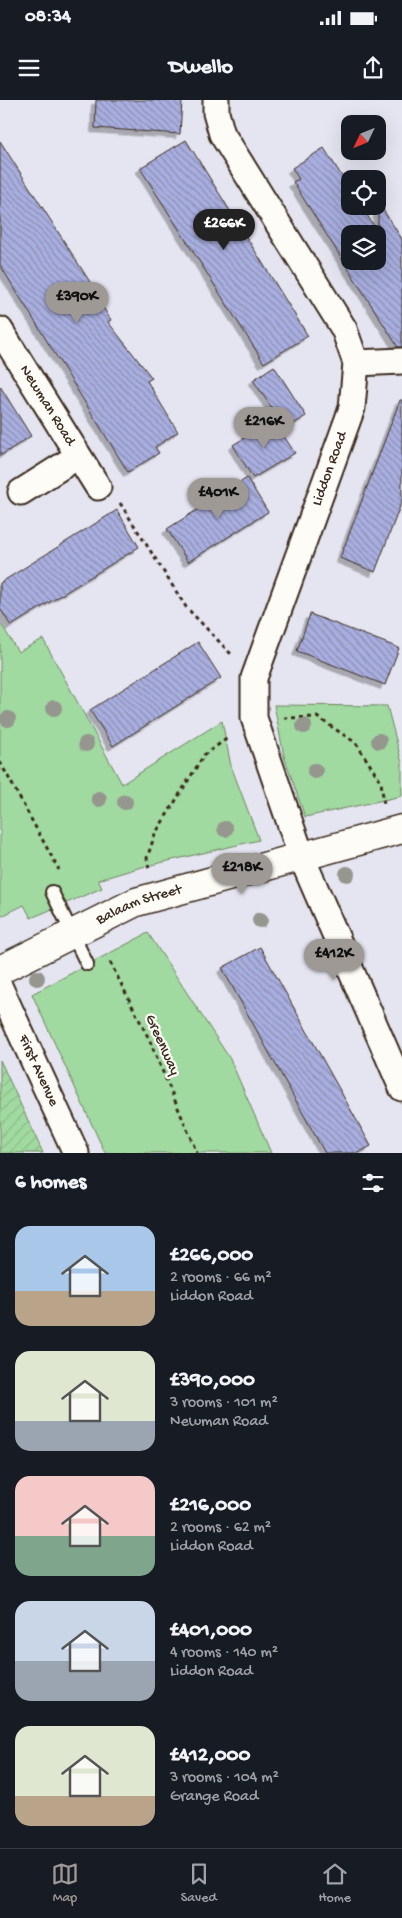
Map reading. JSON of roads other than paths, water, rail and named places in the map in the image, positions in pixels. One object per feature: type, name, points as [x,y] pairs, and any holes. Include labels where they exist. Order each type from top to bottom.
[{"type":"main road","name":"Balaam Street","points":[[0,970],[136,902],[395,832]]},
{"type":"street","name":"Liddon Road","points":[[216,100],[216,112],[222,134],[344,329],[356,363],[352,408],[254,678],[254,718],[302,858],[402,1088]]},
{"type":"street","name":"Newman Road","points":[[0,330],[98,487]]},
{"type":"street","points":[[356,363],[402,361]]},
{"type":"street","name":"Newman Road","points":[[21,492],[78,456]]},
{"type":"street","name":"First Avenue","points":[[0,988],[76,1153]]},
{"type":"lane","points":[[52,892],[87,964]]}]
